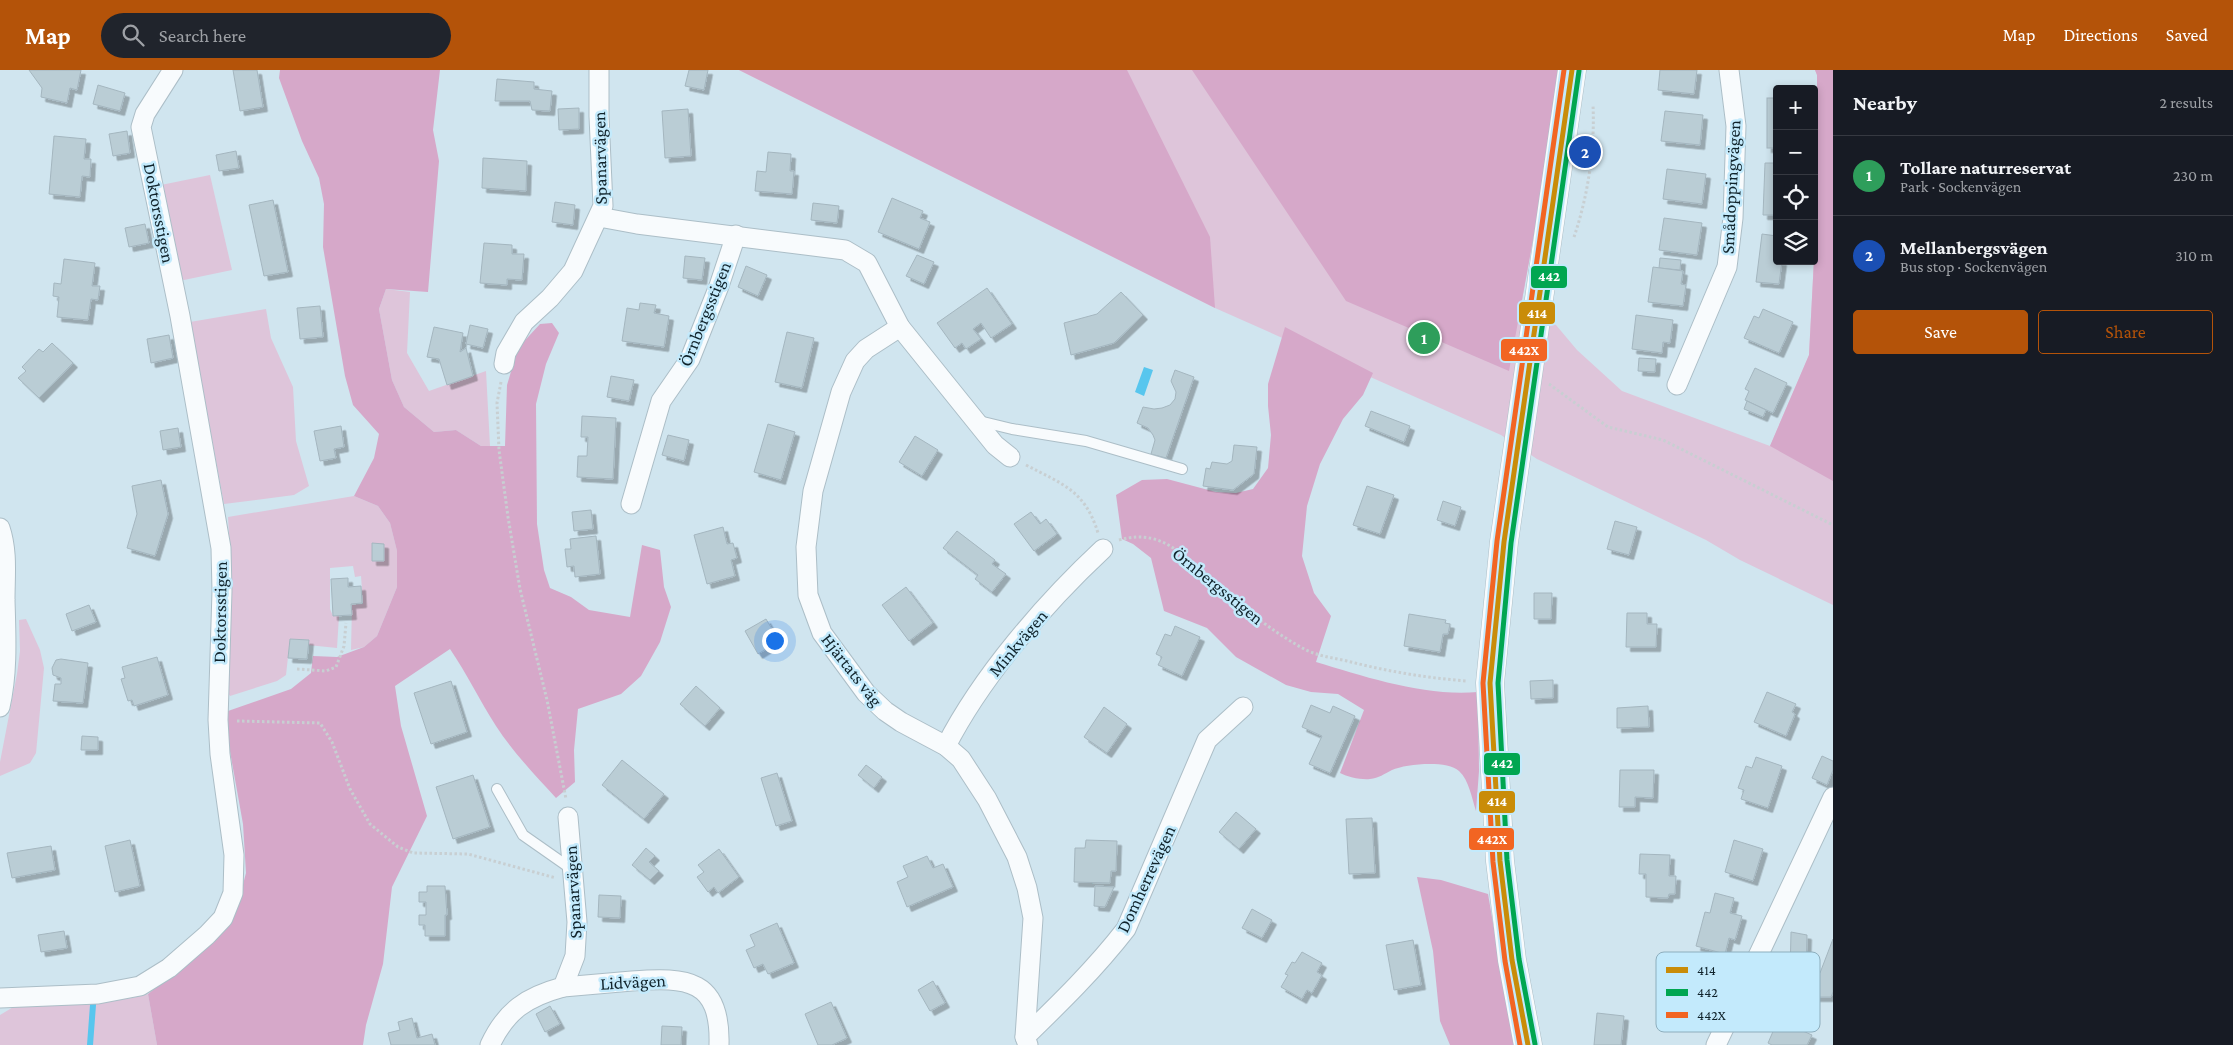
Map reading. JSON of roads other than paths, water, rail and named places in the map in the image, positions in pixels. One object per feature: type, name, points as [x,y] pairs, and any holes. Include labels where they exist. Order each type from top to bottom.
[{"type":"street","name":"Doktorsstigen","points":[[0,998],[98,994],[140,986],[169,968],[207,935],[223,918],[232,892],[234,855],[220,754],[218,720],[222,592],[221,548],[180,316],[141,127],[145,114],[173,70]]},
{"type":"street","name":"Spanarvägen","points":[[504,364],[506,353],[524,322],[550,298],[573,271],[586,240],[600,217],[603,206],[599,70]]},
{"type":"street","points":[[1528,1045],[1512,960],[1500,861],[1490,683],[1504,542],[1572,70]]},
{"type":"street","name":"Smådoppingvägen","points":[[1677,385],[1727,267],[1733,218],[1736,126],[1729,70]]},
{"type":"street","name":"Örnbergsstigen","points":[[600,217],[637,224],[845,250],[856,255],[867,263],[875,276],[900,328],[995,445],[1010,457]]},
{"type":"street","name":"Örnbergsstigen","points":[[631,504],[661,401],[690,359],[719,286],[736,235]]},
{"type":"street","name":"Hjärtats väg","points":[[900,328],[866,349],[855,361],[841,392],[813,491],[806,547],[808,595],[822,633],[866,694],[901,722],[946,746],[961,759],[987,799],[1017,857],[1028,888],[1033,918],[1026,1041]]},
{"type":"street","points":[[0,528],[4,540],[6,560],[5,667],[0,707]]},
{"type":"street","name":"Minkvägen","points":[[946,746],[963,713],[990,676],[1071,579],[1103,549]]},
{"type":"street","name":"Domherrevägen","points":[[1026,1041],[1107,954],[1126,929],[1207,740],[1243,707]]},
{"type":"street","points":[[1760,952],[1833,797]]},
{"type":"street","name":"Spanarvägen","points":[[563,987],[575,956],[577,922],[568,817]]},
{"type":"street","name":"Lidvägen","points":[[563,987],[658,979],[686,982],[698,987],[718,1013],[718,1045]]},
{"type":"street","points":[[490,1045],[499,1026],[512,1011],[545,991],[563,987]]},
{"type":"street","points":[[1716,1045],[1722,1032]]},
{"type":"lane","points":[[973,419],[989,424],[1086,440],[1182,469]]},
{"type":"lane","points":[[497,788],[523,835],[574,878]]},
{"type":"water","points":[[1144,367],[1153,370],[1144,396],[1135,392]]},
{"type":"waterway","points":[[90,1045],[93,1005]]},
{"type":"place","name":"Mellanbergsvägen","points":[[1585,152]]},
{"type":"place","name":"Tollare naturreservat","points":[[1424,338]]}]
